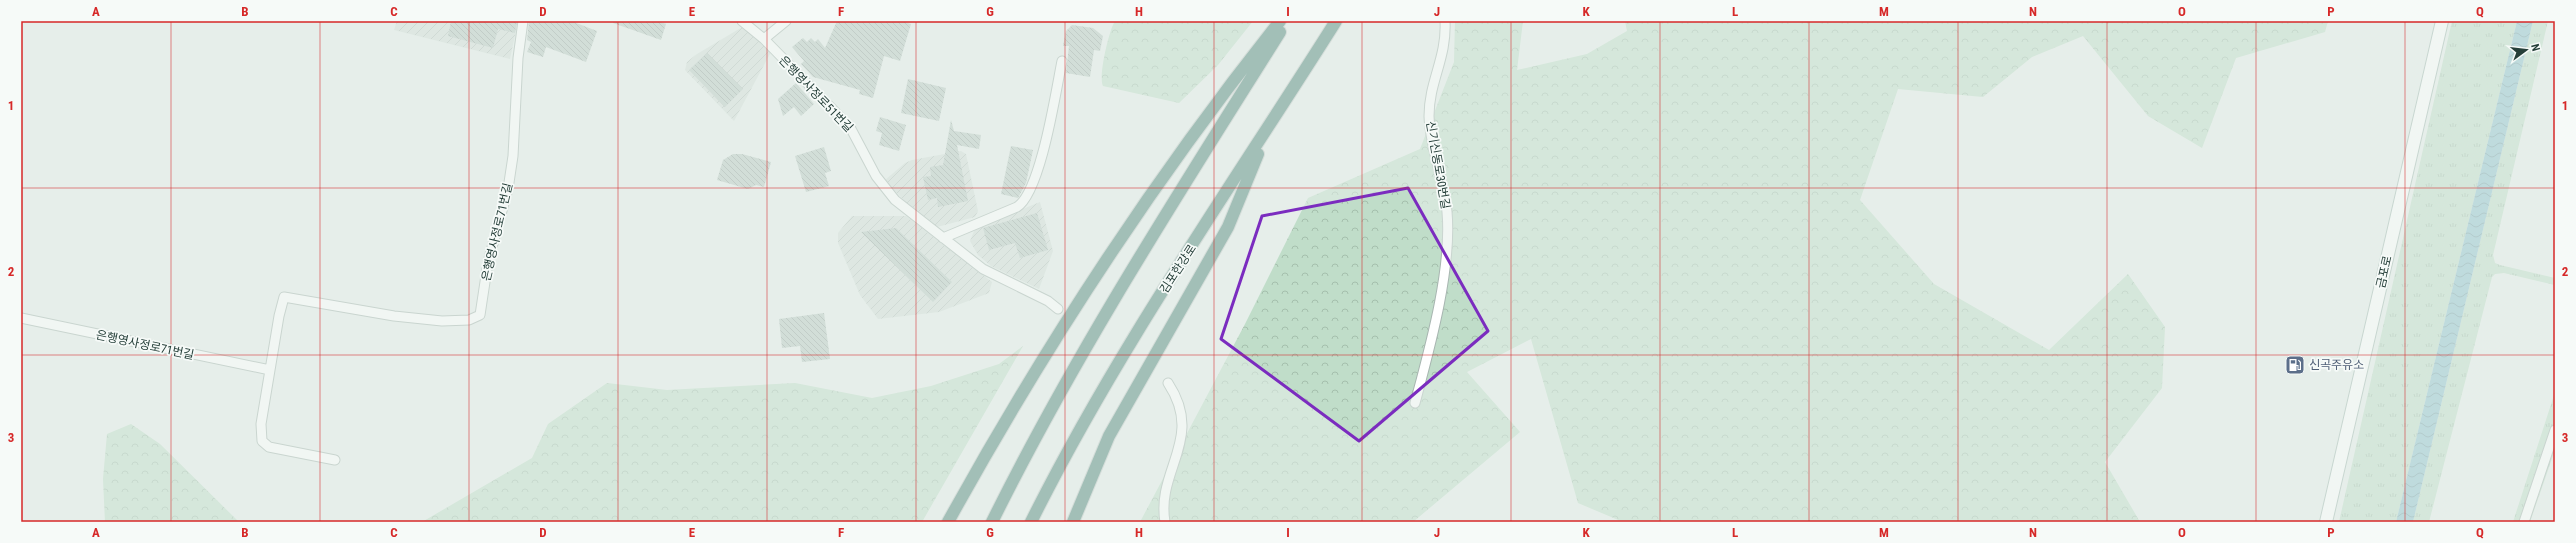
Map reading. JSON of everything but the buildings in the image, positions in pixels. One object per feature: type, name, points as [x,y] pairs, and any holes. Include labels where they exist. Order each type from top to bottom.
[{"type":"highway","points":[[948,522],[1015,403],[1140,208],[1212,108],[1280,21]]},
{"type":"highway","points":[[992,522],[1034,437],[1081,356],[1286,21]]},
{"type":"highway","name":"김포한강로","points":[[1031,522],[1066,452],[1108,379],[1336,21]]},
{"type":"highway","points":[[1072,522],[1109,436],[1228,227],[1270,126]]},
{"type":"main road","name":"금포로","points":[[2326,522],[2442,21]]},
{"type":"lane","name":"은행영사정로71번길","points":[[335,460],[270,447],[262,441],[261,424],[279,316],[284,297],[394,316],[442,321],[469,320],[480,315],[488,262],[508,189],[513,156],[518,58],[523,21]]},
{"type":"lane","name":"은행영사정로51번길","points":[[742,21],[764,39],[850,127],[876,176],[895,200],[983,269],[1048,301],[1058,309]]},
{"type":"lane","points":[[764,39],[786,21]]},
{"type":"lane","name":"신기신동로30번길","points":[[1415,403],[1427,360],[1447,238],[1445,194],[1430,117],[1430,98],[1444,54],[1445,21]]},
{"type":"lane","points":[[943,238],[1018,207],[1027,198],[1031,192],[1046,134],[1062,60]]},
{"type":"lane","name":"은행영사정로71번길","points":[[21,318],[270,370]]},
{"type":"lane","points":[[1165,522],[1164,495],[1179,451],[1181,426],[1176,396],[1168,383]]},
{"type":"lane","points":[[2524,522],[2555,430]]},
{"type":"highlighted area","points":[[1408,188],[1488,331],[1359,441],[1221,339],[1262,216]]},
{"type":"shaded area","points":[[397,21],[518,21],[510,59],[394,30]]},
{"type":"shaded area","points":[[744,26],[771,52],[734,121],[685,70],[687,62],[697,54]]},
{"type":"shaded area","points":[[961,151],[966,154],[978,211],[975,217],[937,227],[909,206],[885,180],[905,163],[912,160]]},
{"type":"shaded area","points":[[1040,202],[1053,251],[1039,289],[991,266],[978,255],[970,241],[974,231],[979,227]]},
{"type":"shaded area","points":[[852,216],[906,216],[992,282],[989,293],[939,312],[878,319],[860,295],[838,243],[838,233]]},
{"type":"green space","points":[[1115,21],[1253,21],[1218,65],[1179,103],[1103,86],[1103,64],[1110,34]]},
{"type":"green space","points":[[1455,21],[1523,21],[1517,70],[1587,54],[1627,31],[1625,21],[2328,21],[2325,32],[2236,58],[2202,148],[2148,116],[2083,36],[2032,57],[1983,97],[1898,89],[1860,200],[1934,284],[2049,350],[2128,274],[2165,327],[2162,388],[2105,462],[2140,522],[1623,522],[1578,503],[1531,339],[1467,372],[1520,432],[1413,522],[1140,522],[1245,324],[1308,198],[1420,149],[1454,62]]},
{"type":"green space","points":[[2452,21],[2517,21],[2396,522],[2339,522]]},
{"type":"green space","points":[[2533,21],[2548,21],[2493,255],[2495,263],[2555,278],[2555,285],[2504,273],[2495,274],[2492,277],[2429,522],[2413,522]]},
{"type":"green space","points":[[1023,346],[922,522],[422,522],[532,458],[548,424],[607,383],[667,390],[795,383],[872,398],[931,386],[999,364]]},
{"type":"green space","points":[[2555,392],[2555,450],[2530,522],[2513,522]]},
{"type":"green space","points":[[131,424],[160,444],[239,522],[105,522],[103,479],[107,434]]},
{"type":"water","points":[[2517,21],[2533,21],[2413,522],[2396,522]]},
{"type":"place","name":"신곡주유소","points":[[2295,365]]}]
